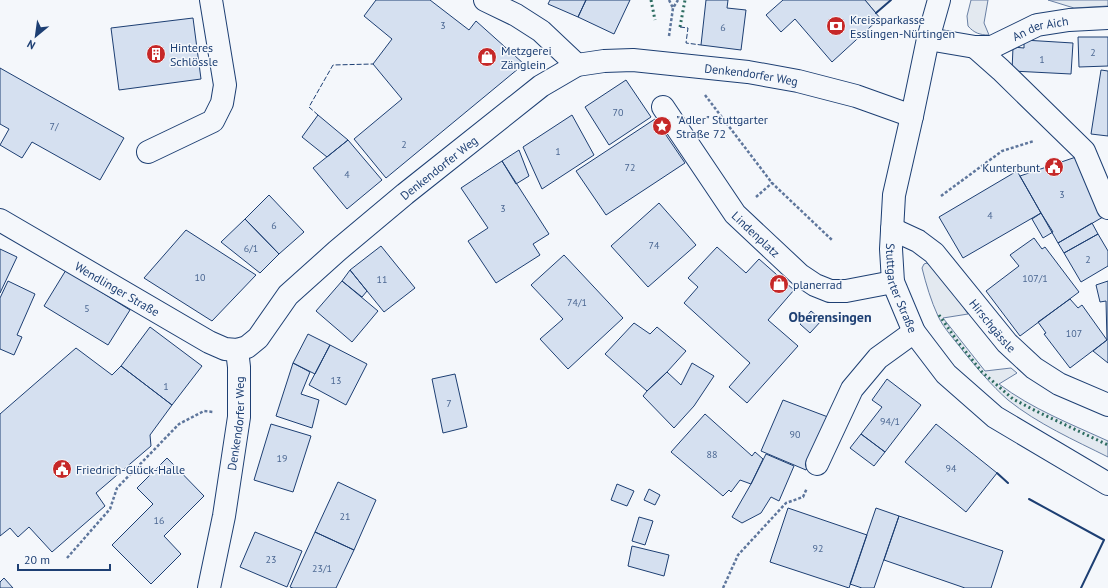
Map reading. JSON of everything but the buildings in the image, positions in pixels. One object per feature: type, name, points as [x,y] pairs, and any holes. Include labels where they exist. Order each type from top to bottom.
[{"type":"main road","points":[[148,152],[213,120],[222,103],[225,85],[211,0]]},
{"type":"main road","points":[[485,0],[516,15],[541,31],[577,65]]},
{"type":"main road","name":"Stuttgarter Straße","points":[[940,0],[928,39],[894,195],[891,249],[893,282],[914,332],[946,374],[995,417],[1108,484]]},
{"type":"main road","name":"An der Aich","points":[[974,47],[992,47],[1037,25],[1069,20],[1108,18]]},
{"type":"main road","points":[[928,39],[974,47],[1001,70],[1084,151],[1108,208]]},
{"type":"main road","name":"Denkendorfer Weg","points":[[209,588],[224,516],[239,417],[239,368],[237,350],[247,347],[258,338],[288,295],[337,251],[405,194],[541,86],[577,65],[604,61],[633,60],[748,72],[798,81],[856,96],[912,116]]},
{"type":"main road","name":"Lindenplatz","points":[[663,107],[735,214],[800,274],[815,285],[830,291],[846,291],[893,282]]},
{"type":"main road","name":"Wendlinger Straße","points":[[0,220],[209,342],[226,349],[237,350]]},
{"type":"main road","name":"Hirschgässle","points":[[892,229],[918,241],[934,254],[1006,343],[1034,368],[1059,384],[1108,405]]},
{"type":"main road","points":[[817,464],[852,389],[878,358],[914,332]]},
{"type":"path","points":[[669,0],[673,8],[678,0]]},
{"type":"path","points":[[704,94],[772,182],[832,240]]},
{"type":"path","points":[[940,196],[1002,151],[1065,132]]},
{"type":"path","points":[[67,558],[110,509],[117,488],[179,424],[204,411]]},
{"type":"path","points":[[724,588],[738,556],[786,503],[804,498],[817,464]]},
{"type":"shaded area","points":[[865,0],[891,0],[876,13]]},
{"type":"shaded area","points":[[971,0],[988,0],[984,23],[989,35],[977,33],[968,26],[967,16]]},
{"type":"shaded area","points":[[1048,0],[1108,0],[1108,6],[1074,8]]},
{"type":"shaded area","points":[[927,263],[944,278],[968,314],[943,318],[985,371],[1011,368],[1017,373],[999,384],[1038,409],[1108,441],[1108,457],[1056,431],[1032,417],[1008,400],[990,382],[963,351],[940,321],[922,268],[924,264]]},
{"type":"hedge","points":[[651,0],[655,20]]},
{"type":"hedge","points":[[680,27],[685,0]]},
{"type":"hedge","points":[[939,315],[982,372],[1013,399],[1108,445]]},
{"type":"fence","points":[[680,27],[688,28],[686,43],[701,45]]},
{"type":"fence","points":[[318,115],[309,107],[333,65],[373,64]]},
{"type":"wall","points":[[876,13],[891,0]]},
{"type":"wall","points":[[997,473],[1008,483]]},
{"type":"wall","points":[[1029,499],[1104,540],[1081,588]]},
{"type":"place","name":"Kreissparkasse Esslingen-Nürtingen","points":[[836,26]]},
{"type":"place","name":"Hinteres Schlössle","points":[[156,54]]},
{"type":"place","name":"Metzgerei Zänglein","points":[[487,57]]},
{"type":"place","name":"\"Adler\" Stuttgarter Straße 72","points":[[662,126]]},
{"type":"place","name":"Kunterbunt","points":[[1054,167]]},
{"type":"place","name":"planerrad","points":[[779,284]]},
{"type":"place","name":"Friedrich-Glück-Halle","points":[[62,469]]},
{"type":"district","name":"Oberensingen","points":[[830,317]]}]
